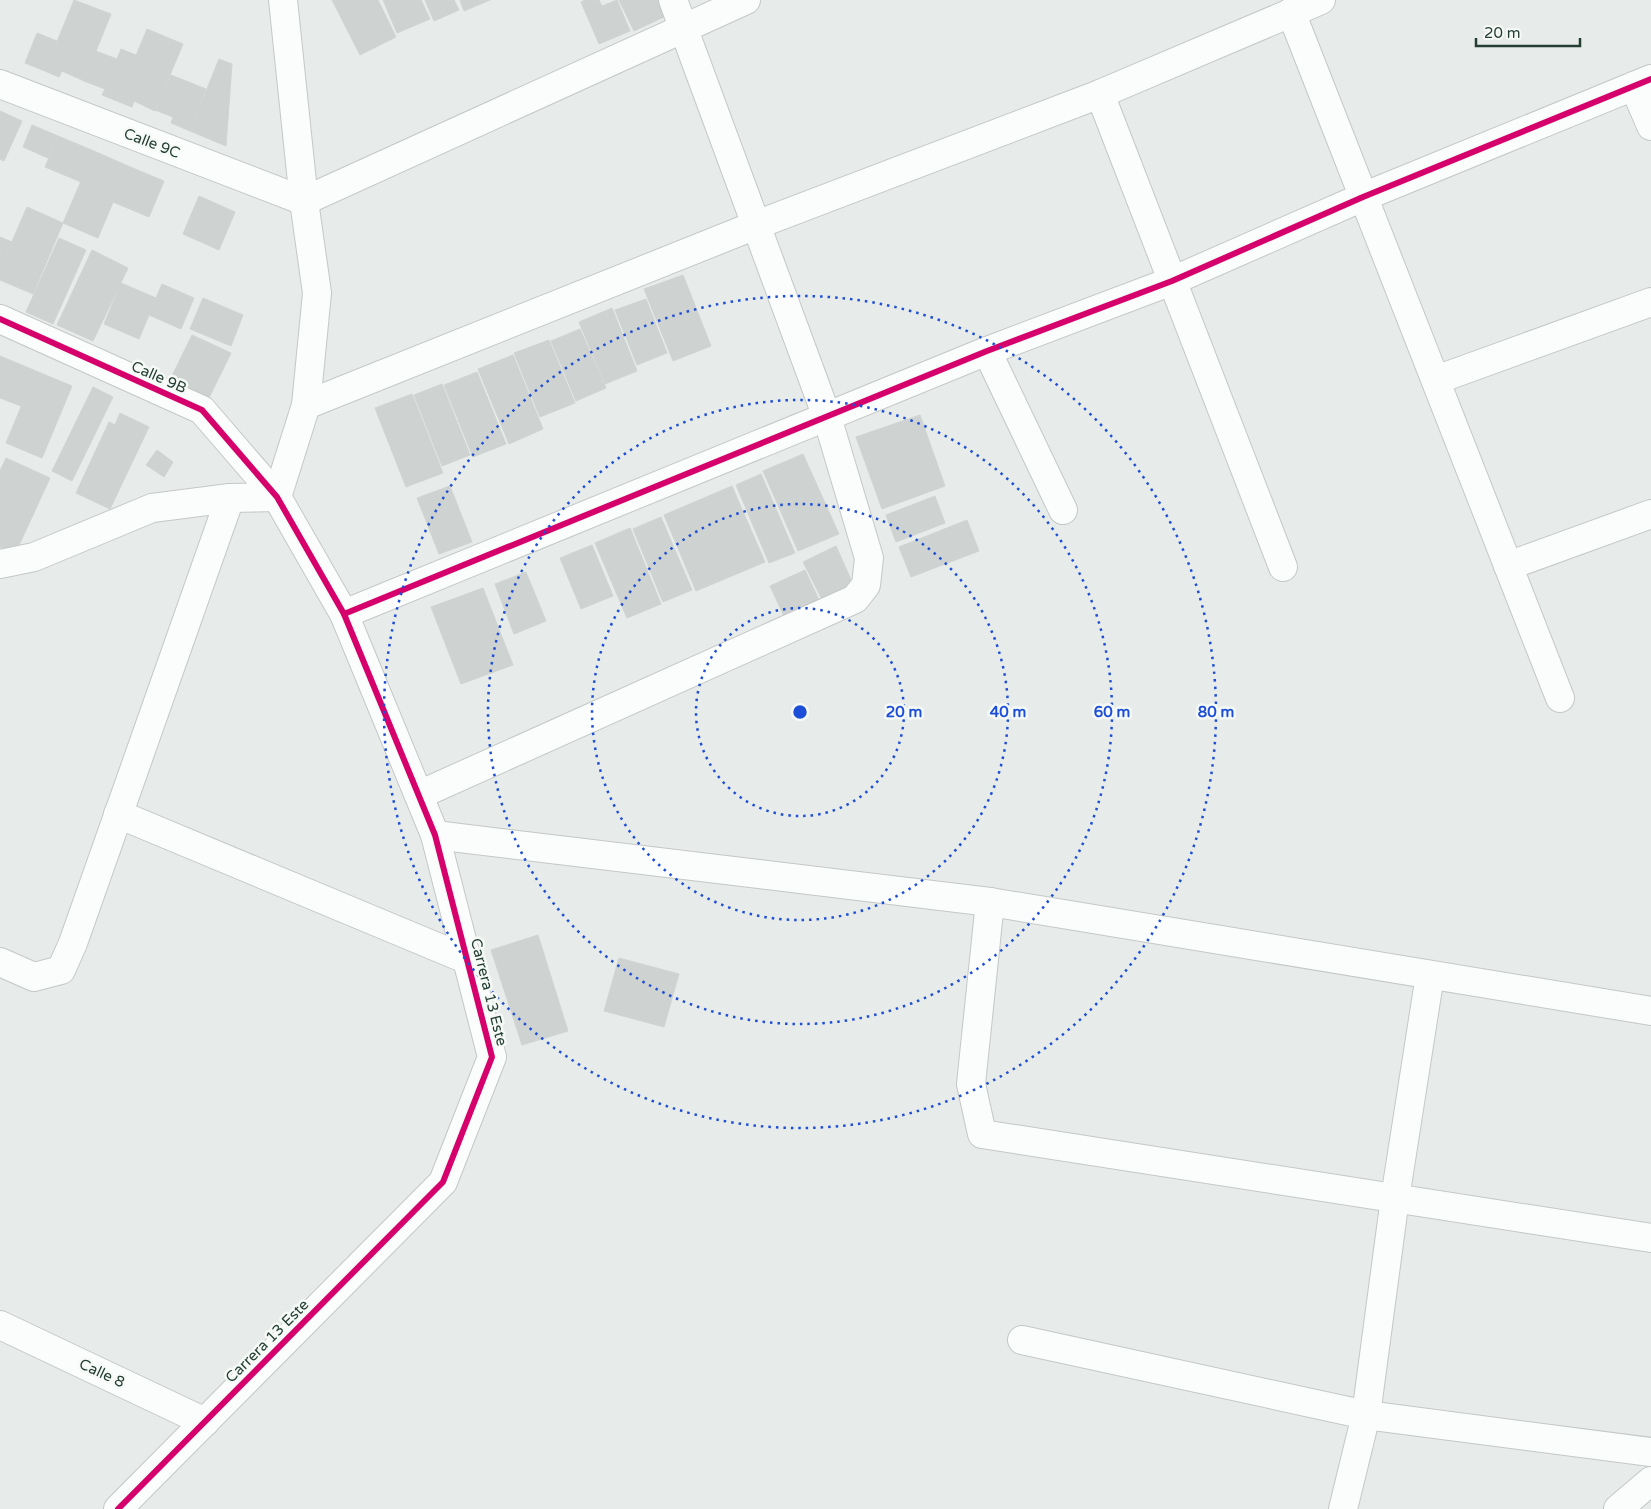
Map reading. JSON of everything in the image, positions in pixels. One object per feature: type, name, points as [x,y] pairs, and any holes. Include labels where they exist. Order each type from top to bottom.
[{"type":"street","points":[[0,564],[34,557],[152,508],[230,498],[277,497],[306,405],[317,293],[304,202],[283,0]]},
{"type":"street","points":[[419,795],[856,599],[866,585],[869,558],[827,417],[673,0]]},
{"type":"street","points":[[304,202],[746,0]]},
{"type":"street","points":[[306,405],[756,225],[1100,94],[1321,0]]},
{"type":"street","points":[[1291,12],[1560,698]]},
{"type":"street","points":[[344,614],[987,351],[1172,281],[1363,197],[1643,83],[1651,126]]},
{"type":"street","name":"Calle 9C","points":[[0,84],[304,202]]},
{"type":"street","points":[[1100,94],[1283,567]]},
{"type":"street","points":[[1436,380],[1651,302]]},
{"type":"street","name":"Calle 9B","points":[[0,319],[202,410],[277,497]]},
{"type":"street","points":[[987,351],[1063,510]]},
{"type":"street","name":"Carrera 13 Este","points":[[118,1509],[443,1182],[492,1057],[435,835],[344,614],[277,497]]},
{"type":"street","points":[[0,962],[34,977],[60,970],[73,943],[230,498]]},
{"type":"street","points":[[1508,566],[1651,514]]},
{"type":"street","points":[[118,814],[468,960]]},
{"type":"street","points":[[435,835],[990,902],[1651,1011]]},
{"type":"street","points":[[990,902],[971,1084],[982,1134],[1651,1238]]},
{"type":"street","points":[[1343,1509],[1366,1415],[1395,1198],[1430,975]]},
{"type":"street","name":"Calle 8","points":[[0,1325],[205,1422]]},
{"type":"street","points":[[1022,1340],[1366,1415],[1651,1452]]},
{"type":"street","points":[[1618,1509],[1651,1481]]},
{"type":"building","points":[[74,0],[111,14],[84,81],[62,71],[59,77],[45,71]]},
{"type":"building","points":[[332,0],[378,0],[396,37],[360,55]]},
{"type":"building","points":[[383,0],[421,0],[430,19],[397,33]]},
{"type":"building","points":[[425,0],[454,0],[459,10],[434,21]]},
{"type":"building","points":[[460,0],[490,0],[464,11]]},
{"type":"building","points":[[585,0],[599,0],[602,6],[617,0],[630,31],[599,44],[581,2]]},
{"type":"building","points":[[619,0],[658,0],[666,16],[634,31]]},
{"type":"building","points":[[147,29],[183,44],[155,111],[134,101],[132,107],[117,101]]},
{"type":"building","points":[[37,33],[57,41],[45,71],[25,63]]},
{"type":"building","points":[[121,49],[136,55],[117,101],[102,95],[105,89],[84,81],[96,51],[117,59]]},
{"type":"building","points":[[219,59],[232,64],[226,146],[190,131]]},
{"type":"building","points":[[171,75],[206,89],[190,131],[171,123],[173,117],[155,110]]},
{"type":"building","points":[[0,111],[22,121],[4,161],[0,159]]},
{"type":"building","points":[[32,125],[58,136],[48,158],[23,147]]},
{"type":"building","points":[[58,136],[94,151],[81,182],[45,167]]},
{"type":"building","points":[[94,151],[128,166],[98,238],[63,223]]},
{"type":"building","points":[[128,166],[164,181],[149,217],[113,202]]},
{"type":"building","points":[[199,196],[235,212],[219,250],[183,234]]},
{"type":"building","points":[[27,207],[63,223],[33,294],[0,280],[0,269]]},
{"type":"building","points":[[0,237],[12,242],[0,269]]},
{"type":"building","points":[[59,238],[86,250],[53,324],[26,312]]},
{"type":"building","points":[[92,250],[128,268],[93,341],[57,325]]},
{"type":"building","points":[[683,275],[711,346],[673,361],[644,289]]},
{"type":"building","points":[[121,283],[156,298],[139,339],[104,324]]},
{"type":"building","points":[[162,284],[194,298],[181,329],[149,315]]},
{"type":"building","points":[[203,298],[243,315],[231,346],[190,329]]},
{"type":"building","points":[[646,299],[667,353],[637,365],[615,310]]},
{"type":"building","points":[[612,308],[637,371],[605,384],[579,322]]},
{"type":"building","points":[[580,329],[606,388],[576,401],[551,341]]},
{"type":"building","points":[[192,335],[231,353],[208,400],[169,382]]},
{"type":"building","points":[[549,340],[575,403],[540,417],[514,353]]},
{"type":"building","points":[[513,355],[543,429],[509,444],[478,369]]},
{"type":"building","points":[[0,356],[36,371],[21,406],[0,398]]},
{"type":"building","points":[[36,371],[72,386],[42,458],[6,443]]},
{"type":"building","points":[[477,372],[506,444],[473,457],[444,385]]},
{"type":"building","points":[[442,384],[470,455],[442,466],[414,395]]},
{"type":"building","points":[[93,387],[113,397],[72,481],[52,471]]},
{"type":"building","points":[[412,394],[443,473],[406,487],[375,408]]},
{"type":"building","points":[[120,413],[149,427],[110,509],[76,493],[109,422],[115,425]]},
{"type":"building","points":[[920,415],[945,486],[882,509],[856,437]]},
{"type":"building","points":[[157,450],[173,462],[164,477],[146,465]]},
{"type":"building","points":[[803,454],[839,534],[798,551],[763,471]]},
{"type":"building","points":[[6,458],[50,478],[15,554],[0,547],[0,471]]},
{"type":"building","points":[[761,474],[795,553],[769,563],[736,485]]},
{"type":"building","points":[[450,486],[472,542],[439,554],[417,498]]},
{"type":"building","points":[[732,486],[765,562],[696,591],[664,515]]},
{"type":"building","points":[[935,496],[945,523],[896,542],[886,515]]},
{"type":"building","points":[[661,517],[692,590],[663,602],[633,529]]},
{"type":"building","points":[[967,520],[979,551],[911,577],[899,547]]},
{"type":"building","points":[[630,528],[661,604],[627,618],[595,543]]},
{"type":"building","points":[[592,545],[613,596],[581,609],[560,558]]},
{"type":"building","points":[[836,546],[857,593],[827,609],[803,562]]},
{"type":"building","points":[[805,570],[824,611],[789,627],[770,586]]},
{"type":"building","points":[[526,572],[546,621],[514,634],[495,584]]},
{"type":"building","points":[[483,588],[513,665],[461,684],[431,607]]},
{"type":"building","points":[[538,935],[568,1031],[522,1045],[491,950]]},
{"type":"building","points":[[619,958],[679,974],[664,1027],[604,1011]]},
{"type":"cycle path","points":[[344,614],[987,351],[1172,281],[1363,197],[1651,79]]},
{"type":"cycle path","points":[[0,319],[202,410],[277,497],[344,614],[435,835],[492,1057],[443,1182],[118,1509]]}]
